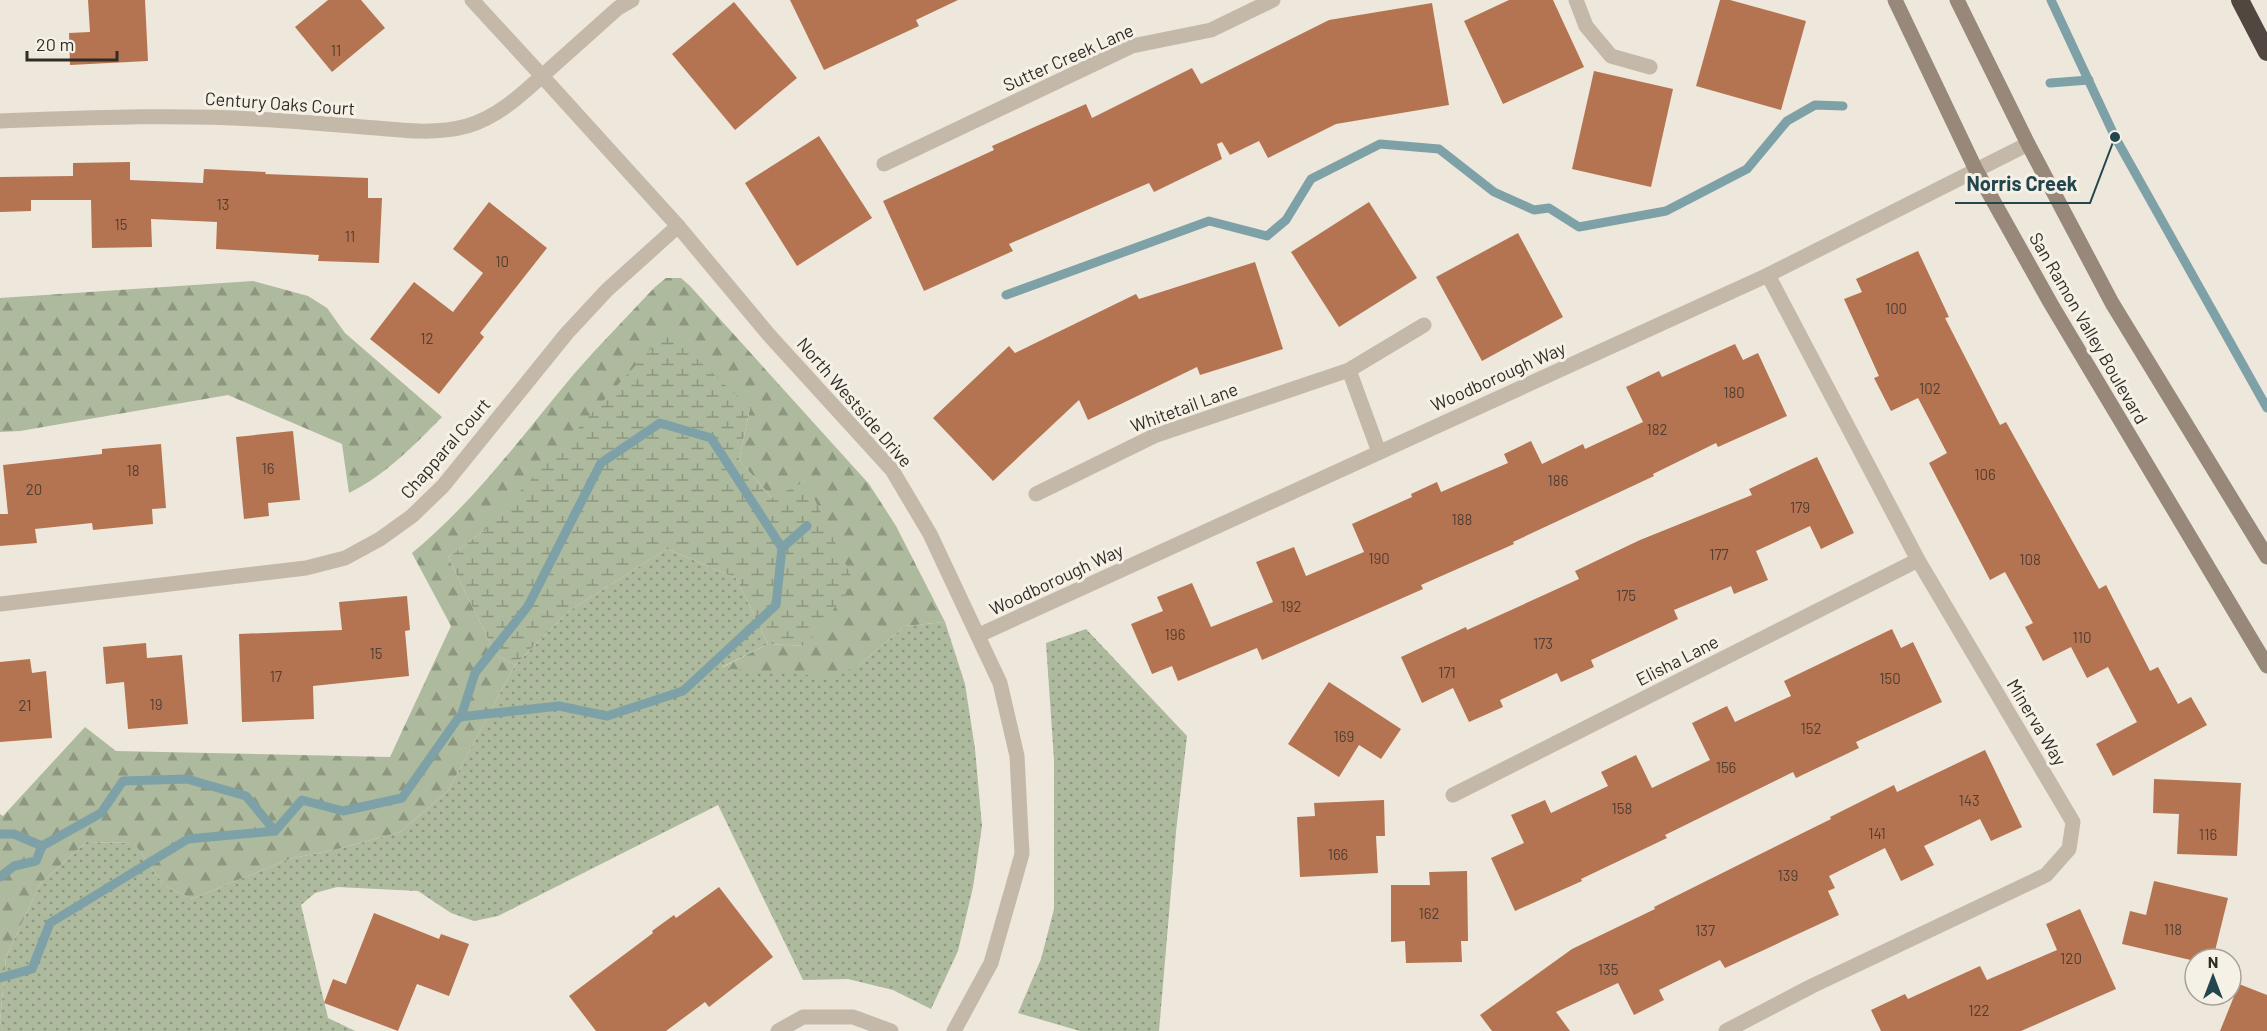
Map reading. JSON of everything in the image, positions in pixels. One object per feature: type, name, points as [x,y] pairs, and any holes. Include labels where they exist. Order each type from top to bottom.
[{"type":"highway","points":[[2240,0],[2267,52]]},
{"type":"main road","name":"San Ramon Valley Boulevard","points":[[1895,0],[1976,170],[2051,304],[2267,666]]},
{"type":"main road","name":"San Ramon Valley Boulevard","points":[[1957,0],[2028,144],[2112,303],[2267,557]]},
{"type":"street","name":"North Westside Drive","points":[[472,0],[678,226],[769,334],[892,470],[930,534],[979,635],[1000,683],[1017,756],[1022,854],[991,963],[954,1031]]},
{"type":"street","points":[[542,76],[618,8],[632,0]]},
{"type":"street","name":"Sutter Creek Lane","points":[[884,165],[1132,46],[1211,30],[1273,0]]},
{"type":"street","points":[[1576,0],[1586,26],[1611,56],[1650,67]]},
{"type":"street","name":"Century Oaks Court","points":[[0,121],[176,117],[254,119],[412,131],[443,131],[468,126],[494,114],[513,102],[542,76]]},
{"type":"street","name":"Woodborough Way","points":[[979,635],[1768,274],[2028,144]]},
{"type":"street","name":"Chapparal Court","points":[[0,604],[306,568],[345,558],[380,539],[412,516],[443,486],[567,333],[608,290],[678,226]]},
{"type":"street","name":"Minerva Way","points":[[1725,1031],[1812,986],[2046,875],[2069,849],[2073,822],[1918,560],[1768,274]]},
{"type":"street","name":"Whitetail Lane","points":[[1036,494],[1154,436],[1349,370],[1424,325]]},
{"type":"street","points":[[1349,370],[1379,452]]},
{"type":"street","name":"Elisha Lane","points":[[1453,795],[1918,560]]},
{"type":"street","points":[[778,1031],[803,1017],[853,1017],[891,1031]]},
{"type":"green space","points":[[666,278],[681,278],[690,286],[869,484],[896,526],[945,622],[905,626],[858,666],[831,677],[721,668],[768,644],[806,646],[806,481],[773,499],[739,460],[750,408],[484,531],[448,557],[496,655],[515,665],[448,791],[400,832],[342,848],[289,859],[192,899],[164,885],[134,843],[86,842],[40,884],[6,957],[0,1022],[0,814],[3,816],[85,727],[116,751],[390,757],[451,626],[412,553],[457,512],[574,374]]},
{"type":"green space","points":[[253,281],[308,296],[327,308],[345,333],[442,417],[387,468],[349,493],[342,444],[228,395],[20,431],[0,432],[0,298]]},
{"type":"green space","points":[[667,331],[750,408],[739,460],[772,498],[806,481],[854,582],[806,646],[768,644],[736,578],[667,549],[569,611],[515,665],[496,655],[448,557],[484,531]]},
{"type":"green space","points":[[667,549],[736,578],[768,644],[722,667],[858,666],[905,626],[945,622],[965,684],[975,749],[982,826],[973,887],[958,951],[931,1009],[893,990],[848,979],[803,980],[718,805],[498,916],[474,921],[451,913],[418,891],[337,887],[315,893],[301,905],[328,1018],[355,1031],[3,1031],[0,1022],[6,957],[40,884],[86,842],[134,843],[164,885],[192,899],[289,859],[342,848],[400,832],[448,791],[515,665],[569,611]]},
{"type":"green space","points":[[1086,629],[1187,736],[1176,832],[1159,1031],[1080,1031],[1018,1013],[1041,959],[1054,909],[1054,760],[1046,643]]},
{"type":"building","points":[[88,0],[145,0],[148,61],[70,65],[69,33],[90,32]]},
{"type":"building","points":[[328,0],[361,0],[385,28],[332,72],[295,27]]},
{"type":"building","points":[[790,0],[958,0],[916,20],[919,26],[824,70]]},
{"type":"building","points":[[1509,0],[1553,0],[1584,67],[1503,104],[1464,21]]},
{"type":"building","points":[[1720,0],[1730,0],[1806,21],[1781,110],[1696,86]]},
{"type":"building","points":[[734,2],[797,78],[735,130],[672,54]]},
{"type":"building","points":[[1432,3],[1449,105],[1336,124],[1268,158],[1259,141],[1230,155],[1222,142],[1217,144],[1222,159],[1154,192],[1149,183],[1009,244],[1013,251],[924,291],[883,201],[994,150],[992,146],[1086,104],[1092,118],[1192,68],[1201,84],[1329,20]]},
{"type":"building","points":[[1594,71],[1673,89],[1651,187],[1572,169]]},
{"type":"building","points":[[819,136],[872,218],[797,266],[745,183]]},
{"type":"building","points":[[130,162],[130,180],[203,183],[204,169],[368,178],[368,198],[382,198],[379,263],[318,261],[319,255],[216,249],[217,222],[151,219],[152,247],[92,248],[91,200],[31,200],[31,211],[0,212],[0,177],[73,176],[73,163]]},
{"type":"building","points":[[489,202],[547,248],[480,333],[484,337],[439,394],[370,339],[414,282],[453,312],[483,273],[453,249]]},
{"type":"building","points":[[1369,202],[1417,278],[1339,327],[1291,252]]},
{"type":"building","points":[[1518,233],[1563,317],[1482,361],[1436,277]]},
{"type":"building","points":[[1918,251],[1949,317],[1945,318],[2000,425],[2006,422],[2099,589],[2106,585],[2150,671],[2158,667],[2178,704],[2191,697],[2207,725],[2113,776],[2096,744],[2137,722],[2108,667],[2087,678],[2071,647],[2043,661],[2025,627],[2033,623],[2005,572],[1990,580],[1929,463],[1947,453],[1918,398],[1891,411],[1874,378],[1879,376],[1844,299],[1862,292],[1856,279]]},
{"type":"building","points":[[1255,262],[1283,349],[1200,375],[1197,367],[1088,420],[1079,400],[993,481],[933,418],[1009,346],[1015,353],[1136,294],[1139,299]]},
{"type":"building","points":[[1735,344],[1743,360],[1758,353],[1787,416],[1718,447],[1716,443],[1653,474],[1654,476],[1513,542],[1514,544],[1421,585],[1423,589],[1262,660],[1257,648],[1178,681],[1172,666],[1152,674],[1131,624],[1163,611],[1157,597],[1192,583],[1211,627],[1273,602],[1256,562],[1294,547],[1306,576],[1364,552],[1352,524],[1412,497],[1411,494],[1437,482],[1441,492],[1508,463],[1504,454],[1531,441],[1542,464],[1583,444],[1585,449],[1643,422],[1626,387],[1659,371],[1662,377]]},
{"type":"building","points":[[293,431],[300,500],[268,503],[269,516],[244,519],[236,437]]},
{"type":"building","points":[[161,444],[166,508],[152,509],[153,524],[93,530],[92,523],[35,529],[37,543],[0,546],[0,514],[8,514],[3,465],[102,454],[102,449]]},
{"type":"building","points":[[1817,457],[1854,533],[1821,549],[1810,526],[1756,551],[1768,580],[1734,594],[1731,586],[1674,610],[1678,619],[1591,660],[1594,667],[1561,682],[1557,673],[1500,700],[1503,707],[1469,722],[1453,688],[1422,703],[1401,657],[1579,579],[1575,571],[1640,540],[1752,495],[1749,489]]},
{"type":"building","points":[[407,596],[410,630],[405,631],[409,676],[313,686],[314,719],[242,722],[239,634],[342,630],[339,602]]},
{"type":"building","points":[[1892,629],[1901,648],[1913,642],[1942,702],[1856,742],[1859,748],[1796,778],[1793,772],[1665,835],[1667,838],[1581,879],[1582,881],[1515,911],[1491,858],[1524,843],[1511,815],[1545,800],[1551,813],[1608,786],[1601,772],[1636,755],[1652,788],[1710,760],[1692,723],[1727,706],[1735,722],[1791,696],[1784,681]]},
{"type":"building","points":[[146,643],[147,658],[182,655],[188,724],[128,729],[124,682],[106,684],[103,647]]},
{"type":"building","points":[[30,659],[32,673],[46,671],[52,738],[0,742],[0,662]]},
{"type":"building","points":[[1329,682],[1401,729],[1381,759],[1359,745],[1339,777],[1288,744]]},
{"type":"building","points":[[1985,750],[2022,827],[1991,841],[1980,819],[1924,846],[1934,865],[1901,881],[1885,848],[1829,876],[1835,888],[1828,891],[1839,915],[1725,968],[1720,960],[1659,990],[1664,1000],[1634,1015],[1618,983],[1556,1012],[1570,1031],[1492,1031],[1480,1015],[1572,949],[1655,909],[1654,907],[1894,785],[1897,792]]},
{"type":"building","points":[[2154,779],[2241,783],[2237,856],[2177,854],[2179,814],[2153,813]]},
{"type":"building","points":[[1384,800],[1385,836],[1376,836],[1378,873],[1300,877],[1297,817],[1315,816],[1314,803]]},
{"type":"building","points":[[1467,871],[1468,941],[1461,941],[1462,962],[1406,963],[1405,941],[1391,942],[1391,885],[1430,885],[1429,872]]},
{"type":"building","points":[[2154,881],[2228,898],[2216,947],[2183,947],[2183,958],[2122,944],[2130,911],[2146,915]]},
{"type":"building","points":[[719,887],[773,957],[709,1007],[705,1002],[666,1031],[596,1031],[569,996],[674,915],[676,918]]},
{"type":"building","points":[[2080,909],[2116,989],[2021,1031],[1881,1031],[1871,1010],[1905,994],[1908,999],[1980,966],[1987,980],[2057,950],[2046,924]]},
{"type":"building","points":[[374,913],[439,939],[441,934],[469,944],[449,996],[417,984],[398,1031],[324,1003],[333,979],[346,984]]},
{"type":"building","points":[[2243,986],[2267,995],[2267,1031],[2220,1031],[2230,1007],[2243,1007]]},
{"type":"waterway","points":[[2051,0],[2115,137],[2267,408]]},
{"type":"waterway","points":[[2050,83],[2089,80]]},
{"type":"waterway","points":[[1006,295],[1209,221],[1267,236],[1286,220],[1311,179],[1380,144],[1439,149],[1494,192],[1534,210],[1549,208],[1579,227],[1666,211],[1747,169],[1787,121],[1815,105],[1843,106]]},
{"type":"waterway","points":[[461,717],[475,673],[528,606],[601,463],[660,423],[711,438],[782,548]]},
{"type":"waterway","points":[[0,978],[32,969],[50,923],[188,839],[275,831],[302,800],[343,811],[402,798],[459,717],[559,706],[607,716],[683,691],[776,605],[782,548],[807,526]]},
{"type":"waterway","points":[[0,877],[14,866],[36,861],[42,846],[101,813],[123,781],[187,779],[246,796],[275,831]]},
{"type":"waterway","points":[[0,834],[14,834],[42,846]]},
{"type":"place","name":"Norris Creek","points":[[2115,137]]}]
